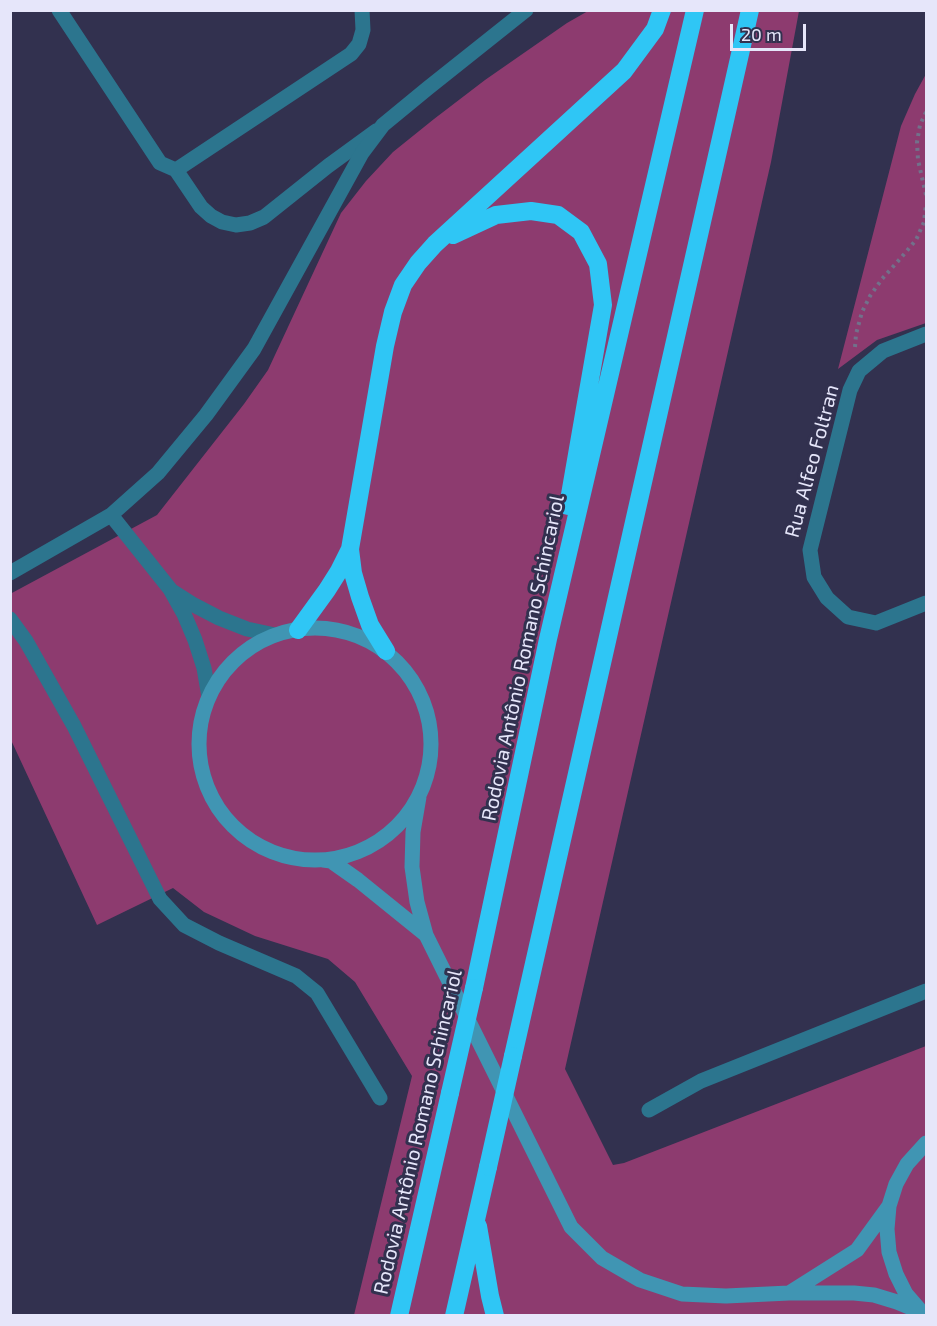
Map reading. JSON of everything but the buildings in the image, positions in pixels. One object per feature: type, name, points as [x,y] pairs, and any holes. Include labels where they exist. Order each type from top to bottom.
[{"type":"highway","points":[[298,630],[327,590],[350,549],[385,346],[393,312],[403,285],[435,244],[624,71],[655,29],[662,10]]},
{"type":"highway","name":"Rodovia Antônio Romano Schincariol","points":[[399,1316],[474,988],[548,639],[695,10]]},
{"type":"highway","points":[[454,1316],[750,10]]},
{"type":"highway","points":[[435,244],[496,215],[531,211],[558,215],[581,232],[598,264],[603,305],[570,490],[548,639]]},
{"type":"highway","points":[[350,549],[353,573],[360,597],[370,625],[386,651]]},
{"type":"highway","points":[[477,1218],[495,1316]]},
{"type":"street","points":[[59,10],[160,163],[176,170],[201,207],[211,216],[222,222],[236,225],[264,218],[526,10]]},
{"type":"street","points":[[176,170],[351,54],[359,44],[363,30],[362,10]]},
{"type":"street","points":[[10,573],[111,515],[158,473],[206,415],[254,349],[362,153],[383,125]]},
{"type":"street","name":"Rua Alfeo Foltran","points":[[927,334],[883,351],[859,371],[850,390],[810,550],[814,577],[827,598],[848,616],[876,622],[927,603]]},
{"type":"street","points":[[111,515],[170,589],[184,614],[204,668],[209,697]]},
{"type":"street","points":[[170,589],[219,618],[247,629],[275,635]]},
{"type":"street","points":[[10,619],[26,641],[74,726],[160,899],[184,925],[219,943],[296,976],[317,993],[380,1098]]},
{"type":"street","points":[[426,935],[331,861],[300,859],[259,846],[241,833],[214,801],[205,781],[200,760],[199,738],[202,717],[209,697],[220,678],[235,660],[254,645],[275,635],[298,630],[321,628],[344,631],[366,639],[386,651],[404,667],[417,686],[426,707],[431,730],[432,753],[419,797],[413,832],[412,867],[417,902],[426,935],[571,1227],[602,1258],[640,1281],[682,1294],[874,1295],[923,1314]]},
{"type":"street","points":[[321,860],[360,851],[378,842],[401,822],[419,797]]},
{"type":"street","points":[[649,1110],[701,1082],[927,992]]},
{"type":"street","points":[[923,1314],[906,1294],[896,1274],[889,1252],[887,1229],[889,1206],[896,1184],[907,1164],[927,1143]]},
{"type":"street","points":[[789,1293],[857,1250],[889,1206]]},
{"type":"path","points":[[927,112],[920,125],[917,151],[927,195]]},
{"type":"path","points":[[859,371],[854,357],[856,334],[862,312],[882,279],[916,240],[925,224],[927,204]]},
{"type":"shaded area","points":[[588,11],[799,11],[771,162],[565,1069],[613,1165],[624,1163],[926,1046],[926,1315],[354,1315],[412,1076],[355,982],[328,959],[255,936],[204,912],[173,888],[97,925],[11,740],[10,594],[157,515],[268,370],[341,213],[366,181],[393,152],[434,119],[485,80]]},
{"type":"shaded area","points":[[926,74],[926,323],[877,340],[838,369],[901,126]]}]
